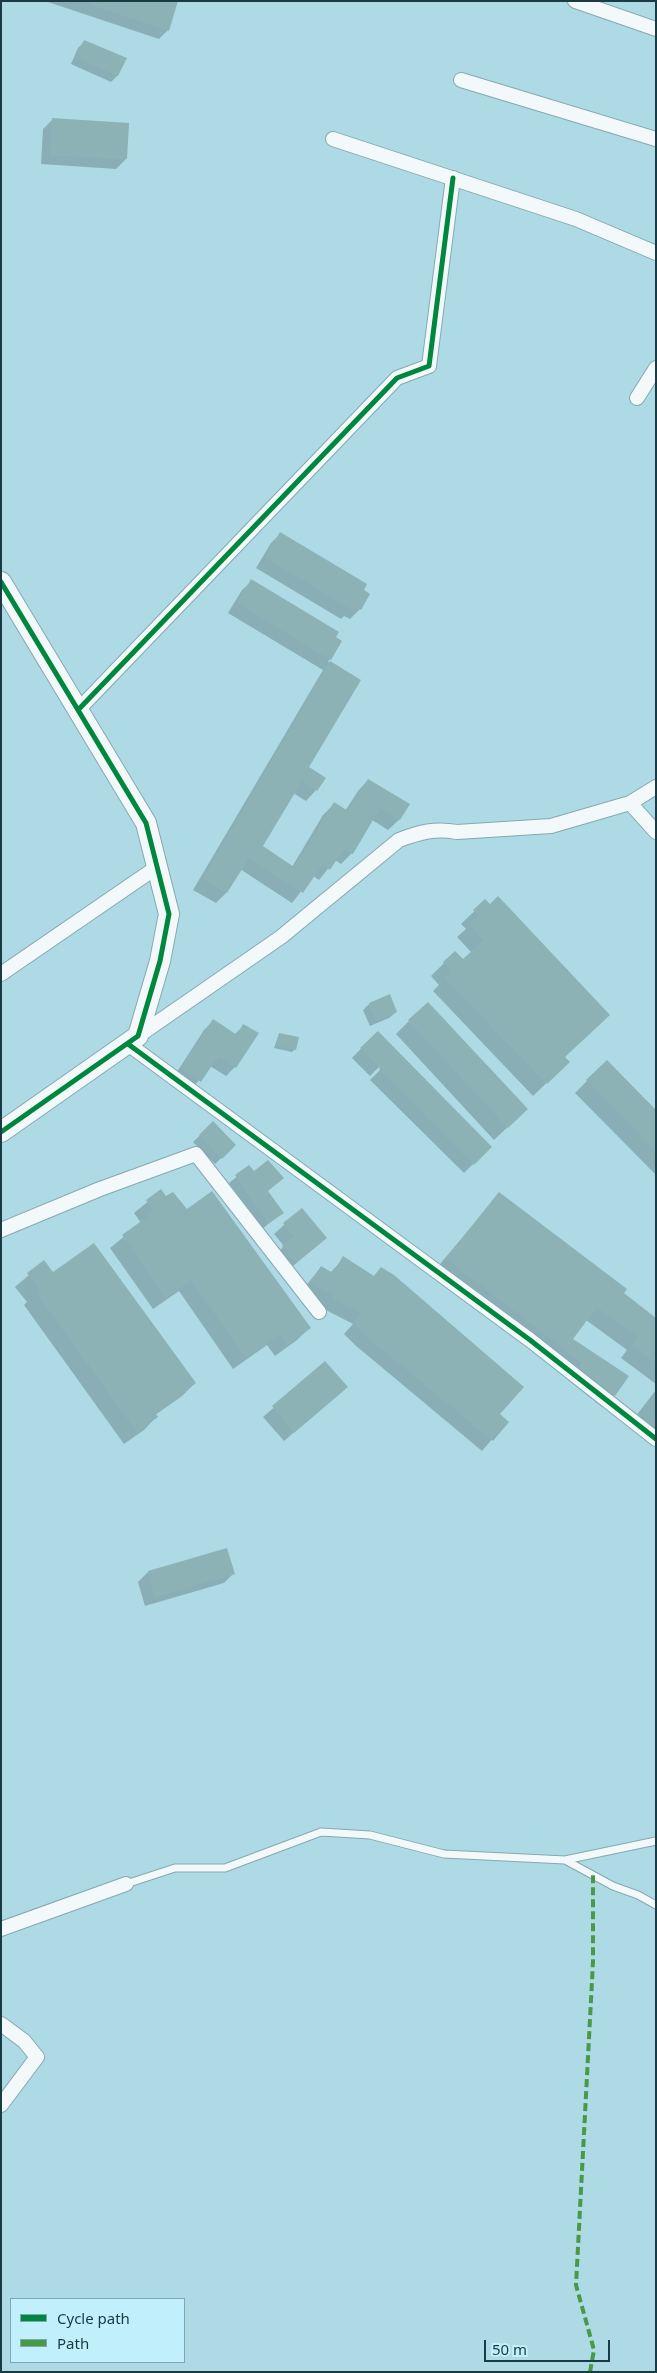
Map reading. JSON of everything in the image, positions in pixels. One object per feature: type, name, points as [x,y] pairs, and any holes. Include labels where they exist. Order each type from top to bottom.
[{"type":"street","points":[[575,1],[656,29]]},
{"type":"street","points":[[461,80],[656,139]]},
{"type":"street","points":[[333,139],[576,219],[656,253]]},
{"type":"street","points":[[78,710],[397,378],[429,366],[453,178]]},
{"type":"street","points":[[637,398],[656,368]]},
{"type":"street","points":[[1,582],[146,823],[169,914],[160,961],[133,1040]]},
{"type":"street","points":[[1,1132],[281,937],[399,840],[423,831],[442,829],[457,832],[551,826],[630,803],[656,787]]},
{"type":"street","points":[[630,803],[656,832]]},
{"type":"street","points":[[1,974],[157,867]]},
{"type":"street","points":[[133,1040],[522,1334],[656,1439]]},
{"type":"street","points":[[1,1230],[100,1189],[196,1154],[319,1312]]},
{"type":"street","points":[[1,1929],[126,1884]]},
{"type":"street","points":[[1,2024],[24,2041],[37,2057],[1,2105]]},
{"type":"lane","points":[[126,1884],[175,1868],[225,1868],[320,1832],[370,1835],[444,1854],[566,1860],[656,1841]]},
{"type":"lane","points":[[566,1860],[613,1886],[638,1895],[656,1905]]},
{"type":"building","points":[[90,1],[178,1],[169,31],[90,4]]},
{"type":"building","points":[[84,40],[127,58],[118,76],[76,57]]},
{"type":"building","points":[[52,118],[129,123],[127,159],[50,155]]},
{"type":"building","points":[[280,532],[367,584],[364,590],[370,594],[361,610],[354,606],[352,610],[265,557]]},
{"type":"building","points":[[251,579],[339,632],[336,637],[342,641],[331,660],[237,603]]},
{"type":"building","points":[[330,661],[361,680],[309,767],[326,778],[317,791],[302,781],[263,846],[294,867],[334,802],[348,811],[368,779],[410,804],[400,820],[380,808],[353,854],[344,848],[330,870],[322,865],[303,893],[249,858],[227,893],[203,879]]},
{"type":"building","points":[[498,896],[610,1015],[565,1057],[570,1062],[547,1084],[445,978],[451,971],[443,962],[455,951],[463,959],[484,940],[469,924],[478,915],[473,910],[485,899],[490,904]]},
{"type":"building","points":[[390,994],[397,1012],[376,1021],[369,1003]]},
{"type":"building","points":[[428,1002],[528,1109],[508,1128],[408,1020]]},
{"type":"building","points":[[213,1019],[237,1035],[243,1024],[259,1033],[236,1068],[218,1056],[201,1082],[181,1068]]},
{"type":"building","points":[[378,1031],[492,1147],[474,1165],[360,1048]]},
{"type":"building","points":[[279,1033],[299,1037],[296,1050],[276,1045]]},
{"type":"building","points":[[607,1060],[656,1110],[656,1151],[586,1080]]},
{"type":"building","points":[[213,1121],[236,1145],[222,1159],[199,1135]]},
{"type":"building","points":[[268,1160],[284,1178],[268,1191],[284,1213],[269,1223],[235,1175],[249,1165],[254,1171]]},
{"type":"building","points":[[161,1189],[166,1196],[173,1192],[187,1209],[212,1191],[311,1328],[287,1345],[279,1334],[246,1358],[191,1280],[166,1298],[122,1235],[154,1212],[146,1200]]},
{"type":"building","points":[[499,1192],[627,1289],[624,1293],[656,1318],[656,1363],[632,1346],[638,1337],[597,1307],[573,1339],[629,1376],[615,1396],[579,1368],[582,1363],[446,1258]]},
{"type":"building","points":[[302,1208],[327,1238],[296,1263],[282,1246],[294,1236],[283,1223]]},
{"type":"building","points":[[94,1243],[196,1383],[155,1413],[158,1417],[137,1432],[36,1292],[39,1289],[27,1273],[44,1260],[53,1272]]},
{"type":"building","points":[[343,1256],[374,1276],[381,1267],[394,1275],[524,1387],[500,1414],[509,1422],[493,1441],[365,1335],[354,1323],[362,1314],[333,1299],[334,1297],[311,1282],[321,1266],[333,1273]]},
{"type":"building","points":[[325,1361],[348,1387],[294,1433],[272,1406]]},
{"type":"building","points":[[227,1548],[235,1574],[155,1597],[148,1571]]},
{"type":"marked path","points":[[590,2372],[594,2350],[576,2285],[593,1962],[593,1875]]},
{"type":"cycle path","points":[[78,710],[397,378],[429,366],[453,178]]},
{"type":"cycle path","points":[[1,582],[146,823],[169,914],[160,961],[138,1036],[1,1132]]},
{"type":"cycle path","points":[[128,1044],[530,1340],[656,1439]]}]
